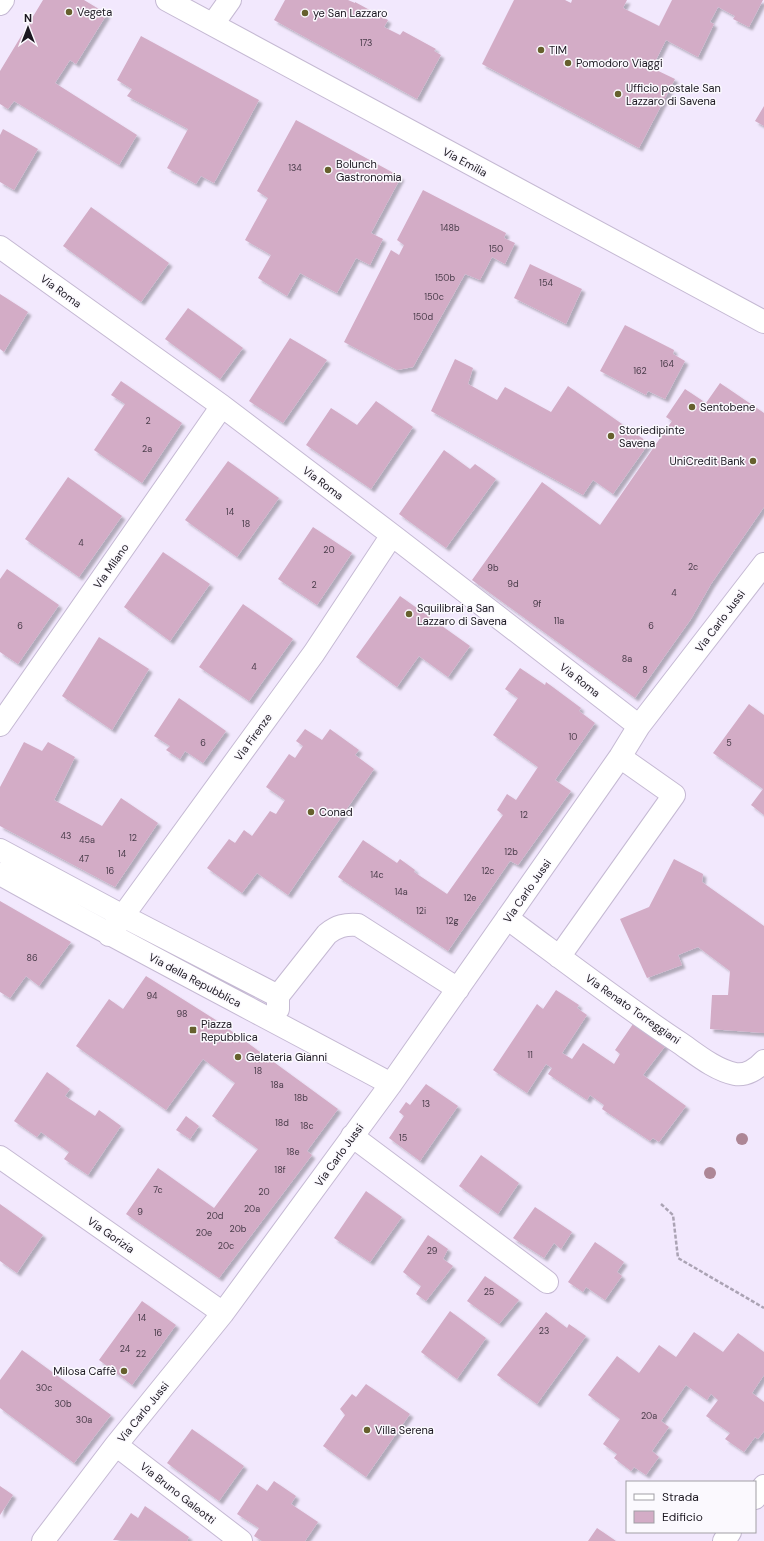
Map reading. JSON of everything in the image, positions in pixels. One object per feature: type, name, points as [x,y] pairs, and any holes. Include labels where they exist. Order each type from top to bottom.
[{"type":"street","points":[[0,4],[3,0]]},
{"type":"street","name":"Via Emilia","points":[[167,0],[764,322]]},
{"type":"street","points":[[213,24],[230,0]]},
{"type":"street","name":"Via Roma","points":[[0,247],[222,406],[639,726]]},
{"type":"street","name":"Via Milano","points":[[0,725],[222,406]]},
{"type":"street","name":"Via Firenze","points":[[109,935],[314,653],[392,535]]},
{"type":"street","name":"Via Carlo Jussi","points":[[43,1541],[116,1445],[223,1313],[391,1084],[620,757],[639,726],[764,564]]},
{"type":"street","points":[[559,957],[674,795],[620,757]]},
{"type":"street","points":[[0,850],[123,916],[278,996]]},
{"type":"street","name":"Via della Repubblica","points":[[0,874],[109,935],[286,1027],[391,1084]]},
{"type":"street","name":"Via Renato Torreggiani","points":[[507,918],[654,1026],[715,1066],[735,1074],[746,1074],[764,1061]]},
{"type":"street","points":[[286,1027],[278,1008],[278,996],[327,934],[335,928],[347,924],[358,925],[458,989]]},
{"type":"street","points":[[352,1136],[547,1282]]},
{"type":"street","name":"Via Gorizia","points":[[0,1157],[223,1313]]},
{"type":"street","name":"Via Bruno Galeotti","points":[[116,1445],[240,1541]]},
{"type":"street","points":[[756,1497],[764,1486]]},
{"type":"path","points":[[661,1204],[673,1214],[678,1258],[764,1308]]},
{"type":"building","points":[[43,0],[84,0],[107,14],[76,64],[70,60],[55,83],[137,135],[119,165],[14,101],[8,109],[0,104],[0,71]]},
{"type":"building","points":[[285,0],[348,0],[355,2],[388,20],[384,27],[400,35],[403,31],[436,49],[434,51],[441,55],[417,99],[274,20]]},
{"type":"building","points":[[514,0],[565,0],[571,3],[572,0],[627,0],[623,8],[659,26],[672,0],[763,0],[749,27],[733,19],[735,16],[718,7],[710,22],[714,24],[698,57],[666,40],[652,68],[675,79],[639,148],[482,64]]},
{"type":"building","points":[[141,36],[259,100],[214,183],[201,176],[196,184],[167,168],[188,129],[127,96],[132,89],[117,80]]},
{"type":"building","points":[[764,106],[764,126],[755,121]]},
{"type":"building","points":[[296,120],[401,177],[371,233],[383,239],[370,265],[356,258],[337,293],[300,273],[287,296],[258,278],[271,255],[245,240],[268,198],[257,191]]},
{"type":"building","points":[[3,129],[38,149],[14,190],[0,182],[0,135]]},
{"type":"building","points":[[423,190],[506,233],[504,238],[515,243],[505,264],[492,257],[480,280],[465,274],[413,367],[397,370],[344,342],[391,250],[399,255],[404,245],[397,240]]},
{"type":"building","points":[[91,207],[169,263],[141,302],[63,246]]},
{"type":"building","points":[[530,264],[582,289],[566,324],[514,298]]},
{"type":"building","points":[[0,294],[28,312],[4,352],[0,349]]},
{"type":"building","points":[[188,308],[243,348],[220,379],[165,339]]},
{"type":"building","points":[[625,325],[674,350],[673,354],[685,361],[665,399],[648,391],[646,395],[600,371]]},
{"type":"building","points":[[290,338],[327,360],[283,423],[249,401]]},
{"type":"building","points":[[455,359],[473,368],[468,384],[497,400],[505,387],[551,412],[568,386],[649,443],[613,494],[593,480],[583,495],[431,411]]},
{"type":"building","points":[[121,381],[182,423],[142,483],[94,450],[125,404],[111,395]]},
{"type":"building","points":[[720,383],[764,413],[764,507],[711,584],[691,619],[635,698],[472,580],[542,482],[600,525],[672,421],[666,417],[685,389],[706,403]]},
{"type":"building","points":[[376,401],[413,427],[371,489],[306,445],[331,408],[357,425]]},
{"type":"building","points":[[444,450],[470,469],[475,464],[496,479],[446,548],[399,514]]},
{"type":"building","points":[[228,461],[279,498],[237,557],[185,520]]},
{"type":"building","points":[[68,477],[122,516],[79,577],[25,539]]},
{"type":"building","points":[[313,527],[352,553],[317,605],[278,579]]},
{"type":"building","points":[[163,552],[210,584],[170,641],[124,607]]},
{"type":"building","points":[[7,569],[59,605],[18,664],[0,652],[0,579]]},
{"type":"building","points":[[400,596],[470,646],[448,677],[419,656],[397,687],[356,657]]},
{"type":"building","points":[[243,604],[293,639],[249,701],[199,667]]},
{"type":"building","points":[[99,637],[149,669],[112,730],[62,696]]},
{"type":"building","points":[[520,668],[545,685],[546,682],[581,708],[579,711],[595,723],[555,780],[571,791],[518,865],[510,861],[448,951],[338,877],[363,840],[397,863],[400,859],[415,870],[414,872],[447,894],[503,815],[497,810],[507,794],[516,800],[538,767],[493,735],[518,698],[505,689]]},
{"type":"building","points":[[179,698],[226,731],[203,763],[185,751],[180,759],[166,750],[170,746],[154,736]]},
{"type":"building","points":[[749,704],[764,715],[764,815],[751,805],[763,789],[713,753]]},
{"type":"building","name":"Conad","points":[[305,729],[322,740],[330,729],[359,750],[355,755],[374,769],[288,895],[257,873],[242,893],[207,868],[229,839],[235,843],[244,830],[252,836],[270,811],[276,814],[285,800],[266,787],[289,754],[295,758],[303,746],[296,741]]},
{"type":"building","points":[[24,742],[42,751],[48,742],[75,757],[54,800],[102,826],[121,798],[158,823],[115,887],[0,826],[0,787]]},
{"type":"building","points":[[674,859],[703,874],[702,882],[764,926],[764,1033],[710,1029],[712,995],[728,995],[730,971],[698,947],[678,955],[682,965],[647,978],[620,919],[649,907]]},
{"type":"building","points":[[0,901],[71,942],[39,986],[26,976],[10,998],[0,992]]},
{"type":"building","points":[[146,976],[219,1022],[338,1109],[307,1151],[312,1155],[219,1278],[126,1214],[158,1168],[214,1208],[258,1149],[212,1116],[235,1083],[203,1059],[166,1110],[76,1046],[109,999],[123,1009]]},
{"type":"building","points":[[556,990],[579,1005],[577,1008],[587,1015],[562,1053],[572,1059],[583,1043],[614,1064],[620,1054],[615,1050],[633,1024],[666,1045],[643,1075],[686,1106],[659,1142],[653,1138],[650,1141],[602,1109],[604,1105],[590,1095],[587,1100],[548,1074],[552,1068],[546,1064],[527,1093],[493,1070],[537,1004],[543,1009]]},
{"type":"building","points":[[47,1072],[70,1089],[65,1096],[95,1116],[99,1110],[121,1126],[88,1175],[64,1159],[69,1152],[41,1132],[37,1137],[14,1121]]},
{"type":"building","points":[[426,1084],[458,1106],[420,1161],[389,1138],[404,1116],[399,1112],[406,1102],[410,1105]]},
{"type":"building","points":[[186,1116],[199,1126],[190,1139],[176,1130]]},
{"type":"building","points":[[481,1155],[519,1183],[498,1214],[459,1186]]},
{"type":"building","points":[[366,1191],[402,1217],[370,1262],[334,1238]]},
{"type":"building","points":[[0,1204],[43,1235],[17,1273],[0,1261]]},
{"type":"building","points":[[535,1207],[572,1232],[561,1249],[554,1243],[544,1258],[513,1238]]},
{"type":"building","points":[[428,1235],[448,1249],[443,1259],[453,1266],[426,1301],[416,1294],[421,1286],[403,1272]]},
{"type":"building","points":[[595,1242],[624,1262],[617,1272],[622,1276],[605,1300],[586,1287],[583,1292],[568,1282]]},
{"type":"building","points":[[485,1276],[519,1300],[499,1324],[467,1301]]},
{"type":"building","points":[[142,1301],[176,1325],[132,1385],[99,1360]]},
{"type":"building","points":[[450,1311],[486,1338],[457,1379],[421,1352]]},
{"type":"building","points":[[546,1312],[567,1328],[569,1324],[586,1336],[537,1404],[497,1375]]},
{"type":"building","points":[[694,1332],[723,1352],[738,1333],[764,1352],[764,1375],[752,1393],[764,1402],[764,1431],[758,1439],[755,1437],[744,1452],[725,1439],[730,1433],[706,1416],[718,1400],[711,1394],[707,1400],[686,1385],[661,1421],[669,1427],[652,1451],[659,1457],[646,1475],[634,1467],[631,1471],[614,1458],[617,1454],[603,1444],[620,1419],[588,1395],[617,1356],[639,1373],[659,1345],[676,1357]]},
{"type":"building","points":[[22,1350],[111,1415],[74,1463],[0,1408],[0,1380]]},
{"type":"building","name":"Villa Serena","points":[[366,1384],[410,1414],[366,1477],[323,1446],[345,1415],[340,1409],[352,1394],[356,1397]]},
{"type":"building","points":[[192,1429],[244,1466],[219,1501],[167,1463]]},
{"type":"building","points":[[274,1481],[296,1496],[291,1504],[318,1522],[305,1541],[262,1541],[254,1536],[259,1528],[237,1514],[257,1484],[267,1491]]},
{"type":"building","points":[[0,1486],[13,1495],[0,1515]]},
{"type":"building","points":[[145,1506],[189,1537],[187,1541],[113,1540],[131,1513],[138,1518]]},
{"type":"building","points":[[597,1528],[616,1541],[588,1541]]},
{"type":"place","name":"Vegeta","points":[[69,12]]},
{"type":"place","name":"ye San Lazzaro","points":[[305,13]]},
{"type":"place","name":"TIM","points":[[541,50]]},
{"type":"place","name":"Pomodoro Viaggi","points":[[568,63]]},
{"type":"place","name":"Ufficio postale San Lazzaro di Savena","points":[[618,94]]},
{"type":"place","name":"Bolunch Gastronomia","points":[[328,170]]},
{"type":"place","name":"Sentobene","points":[[692,407]]},
{"type":"place","name":"Storiedipinte Savena","points":[[611,436]]},
{"type":"place","name":"UniCredit Bank","points":[[753,461]]},
{"type":"place","name":"Squilibrai a San Lazzaro di Savena","points":[[409,614]]},
{"type":"place","name":"Conad","points":[[311,812]]},
{"type":"place","name":"Piazza Repubblica","points":[[193,1030]]},
{"type":"place","name":"Gelateria Gianni","points":[[238,1057]]},
{"type":"place","name":"Milosa Caffè","points":[[124,1371]]},
{"type":"place","name":"Villa Serena","points":[[367,1430]]}]
